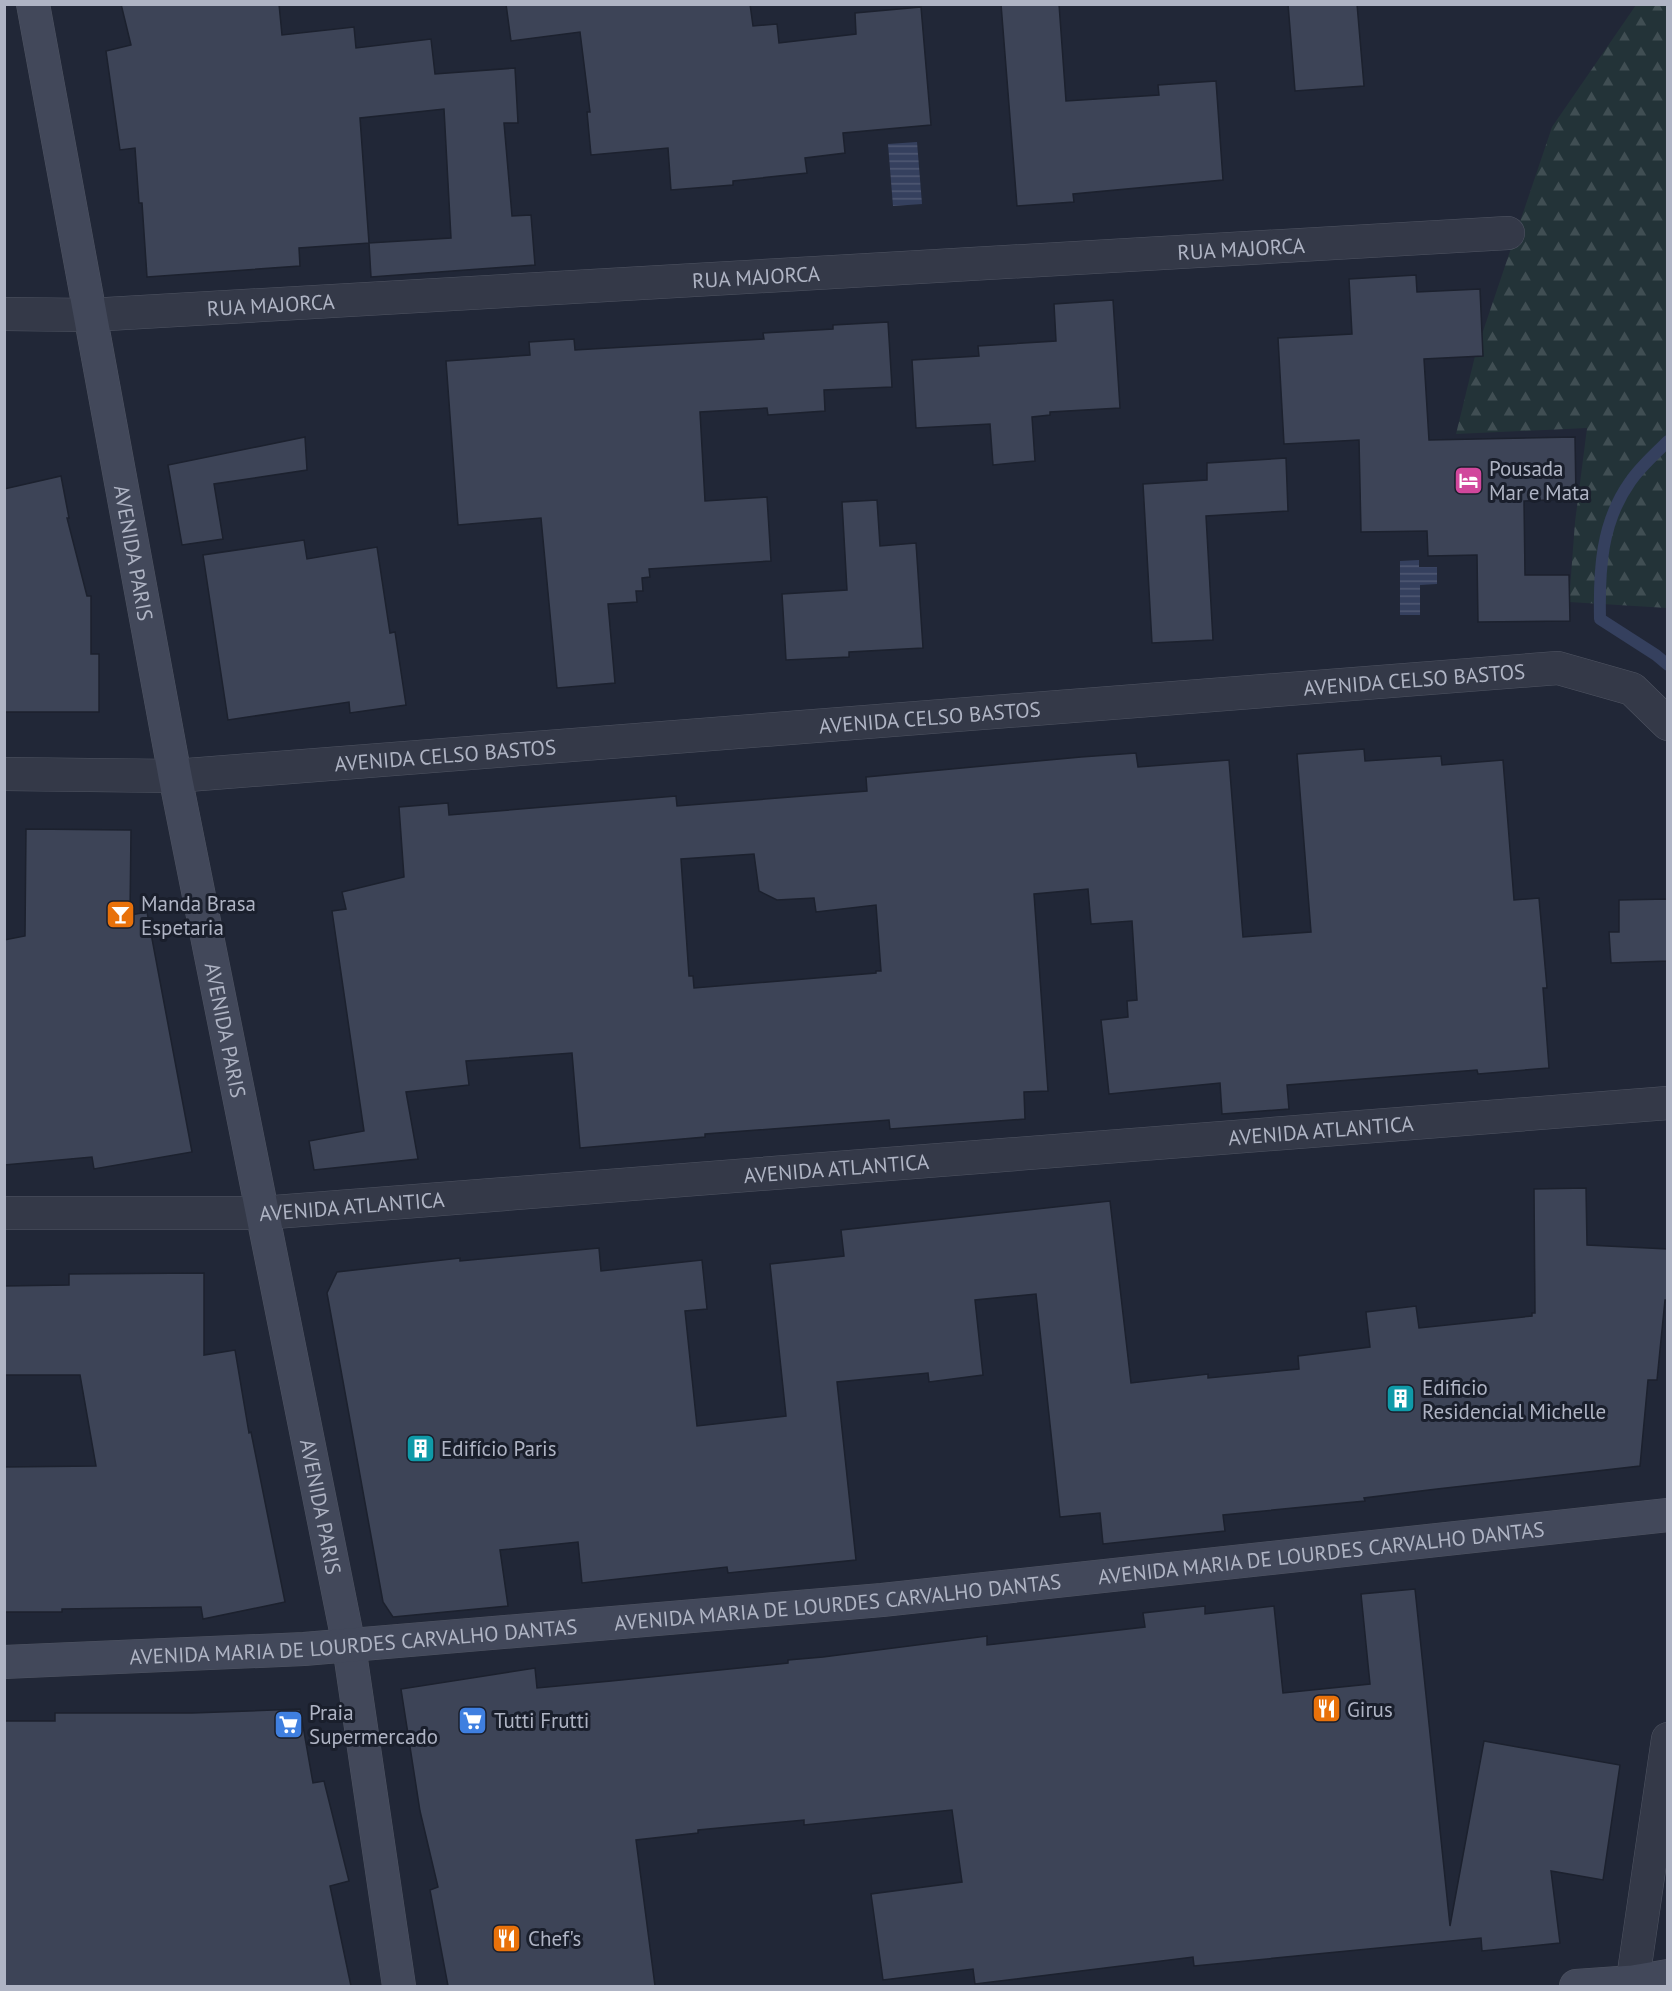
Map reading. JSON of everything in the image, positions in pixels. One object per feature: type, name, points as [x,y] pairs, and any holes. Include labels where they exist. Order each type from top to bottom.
[{"type":"street","name":"AVENIDA PARIS","points":[[33,4],[175,776],[349,1646],[399,1986]]},
{"type":"street","name":"RUA MAJORCA","points":[[4,314],[90,315],[1508,233]]},
{"type":"street","name":"AVENIDA CELSO BASTOS","points":[[4,774],[175,776],[1558,668],[1632,689],[1668,724]]},
{"type":"street","name":"AVENIDA ATLANTICA","points":[[4,1214],[262,1213],[1668,1103]]},
{"type":"street","name":"AVENIDA MARIA DE LOURDES CARVALHO DANTAS","points":[[4,1662],[349,1646],[882,1600],[1668,1515]]},
{"type":"street","points":[[1632,1984],[1668,1739]]},
{"type":"street","points":[[1576,1986],[1632,1984],[1668,1976]]},
{"type":"green space","points":[[1636,5],[1667,5],[1667,608],[1569,602],[1575,522],[1587,428],[1456,434],[1476,352],[1552,127]]},
{"type":"water","points":[[917,142],[922,204],[893,206],[888,144]]},
{"type":"water","points":[[1419,560],[1419,567],[1437,567],[1437,584],[1420,585],[1420,615],[1400,615],[1400,561]]},
{"type":"building","points":[[121,4],[279,4],[282,35],[354,27],[356,48],[431,39],[435,74],[515,68],[518,123],[504,123],[512,216],[531,215],[535,265],[371,277],[369,243],[299,248],[300,266],[147,277],[142,203],[139,203],[135,148],[120,150],[106,51],[131,45]],"holes":[[[444,109],[451,238],[369,243],[360,118]]]},
{"type":"building","points":[[506,4],[750,4],[753,26],[777,24],[779,43],[856,34],[855,13],[921,7],[931,125],[843,133],[845,153],[805,158],[807,173],[733,181],[733,185],[671,190],[668,148],[591,155],[587,112],[590,112],[580,32],[511,41]]},
{"type":"building","points":[[1001,4],[1059,4],[1066,101],[1159,95],[1158,85],[1216,81],[1223,180],[1073,194],[1074,202],[1017,206]]},
{"type":"building","points":[[1288,4],[1357,4],[1364,86],[1295,91]]},
{"type":"building","points":[[1416,275],[1417,292],[1480,289],[1483,356],[1424,359],[1429,440],[1575,437],[1576,499],[1524,501],[1525,575],[1569,575],[1570,621],[1478,622],[1477,555],[1428,556],[1427,531],[1361,532],[1359,440],[1284,444],[1278,338],[1352,334],[1349,279]]},
{"type":"building","points":[[1113,300],[1120,408],[1050,412],[1050,415],[1032,417],[1035,461],[993,465],[990,424],[916,428],[912,360],[979,356],[978,346],[1056,341],[1054,304]]},
{"type":"building","points":[[888,322],[892,387],[824,390],[825,411],[768,415],[767,408],[700,412],[705,501],[767,497],[771,561],[649,569],[650,577],[642,578],[643,591],[636,591],[637,602],[608,604],[615,683],[557,688],[541,518],[458,525],[446,361],[530,355],[529,342],[574,339],[575,350],[764,339],[763,333],[833,329],[833,325]]},
{"type":"building","points":[[305,437],[307,470],[214,484],[223,539],[182,545],[168,465]]},
{"type":"building","points":[[1286,458],[1288,511],[1206,516],[1213,640],[1152,643],[1143,484],[1207,480],[1207,463]]},
{"type":"building","points":[[61,476],[69,518],[67,518],[87,596],[91,596],[91,654],[99,654],[99,712],[4,712],[4,489]]},
{"type":"building","points":[[877,500],[880,546],[916,543],[923,648],[849,652],[849,657],[786,660],[782,594],[847,590],[842,502]]},
{"type":"building","points":[[304,540],[307,559],[377,547],[390,633],[395,632],[406,705],[350,713],[349,702],[228,720],[203,555]]},
{"type":"building","points":[[1364,749],[1365,761],[1441,756],[1442,765],[1503,760],[1514,900],[1539,898],[1547,988],[1543,988],[1549,1068],[1478,1074],[1477,1070],[1287,1085],[1289,1109],[1222,1114],[1220,1083],[1109,1094],[1101,1020],[1128,1017],[1127,1001],[1137,1000],[1132,921],[1091,924],[1088,889],[1034,894],[1048,1091],[1024,1092],[1025,1119],[890,1129],[889,1120],[705,1134],[705,1137],[580,1148],[572,1053],[466,1061],[469,1085],[406,1092],[418,1159],[314,1170],[309,1141],[364,1131],[332,911],[346,909],[342,892],[404,877],[399,807],[448,803],[449,815],[676,796],[677,806],[867,791],[866,777],[1081,757],[1136,753],[1138,767],[1229,760],[1243,937],[1311,932],[1297,754]],"holes":[[[754,854],[759,891],[777,900],[814,898],[816,912],[876,905],[881,971],[694,988],[693,976],[689,976],[681,859]]]},
{"type":"building","points":[[26,829],[131,830],[130,915],[147,912],[192,1152],[94,1169],[92,1157],[4,1165],[4,940],[25,936]]},
{"type":"building","points":[[1668,899],[1668,961],[1611,963],[1609,932],[1619,932],[1619,900]]},
{"type":"building","points":[[1586,1188],[1587,1245],[1668,1249],[1668,1300],[1665,1300],[1657,1380],[1648,1380],[1640,1466],[1364,1498],[1365,1501],[1223,1515],[1225,1531],[1103,1544],[1100,1513],[1060,1517],[1036,1294],[975,1300],[983,1375],[929,1382],[928,1373],[837,1382],[856,1560],[728,1573],[727,1567],[582,1583],[578,1542],[500,1550],[508,1606],[393,1617],[383,1602],[327,1293],[337,1272],[460,1258],[460,1261],[599,1248],[601,1271],[702,1260],[707,1309],[685,1311],[697,1426],[786,1416],[770,1264],[844,1256],[841,1230],[1110,1201],[1131,1383],[1208,1374],[1208,1378],[1299,1369],[1298,1356],[1370,1347],[1366,1312],[1416,1306],[1419,1328],[1532,1316],[1532,1313],[1535,1313],[1534,1189]]},
{"type":"building","points":[[204,1273],[204,1355],[235,1350],[249,1433],[251,1432],[285,1602],[203,1619],[201,1607],[4,1612],[4,1467],[96,1466],[80,1375],[4,1375],[4,1286],[69,1285],[69,1274]]},
{"type":"building","points":[[1415,1589],[1450,1926],[1484,1741],[1620,1765],[1603,1880],[1551,1871],[1560,1943],[1482,1951],[1481,1938],[1194,1966],[1193,1957],[975,1984],[973,1969],[883,1980],[871,1894],[962,1882],[952,1810],[804,1825],[804,1820],[698,1830],[698,1833],[636,1840],[655,1986],[448,1986],[430,1890],[438,1887],[420,1811],[401,1689],[535,1668],[537,1688],[611,1681],[788,1663],[788,1660],[987,1636],[987,1645],[1145,1627],[1143,1613],[1205,1606],[1205,1614],[1274,1606],[1283,1693],[1370,1684],[1361,1594]]},
{"type":"building","points":[[300,1709],[313,1783],[324,1781],[349,1881],[330,1886],[351,1986],[4,1986],[4,1721],[55,1721],[55,1713],[192,1713]]},
{"type":"waterway","points":[[1668,441],[1634,476],[1613,514],[1601,565],[1600,601],[1600,619],[1668,665]]},
{"type":"place","name":"Pousada Mar e Mata","points":[[1468,480]]},
{"type":"place","name":"Manda Brasa Espetaria","points":[[120,915]]},
{"type":"place","name":"Edificio Residencial Michelle","points":[[1401,1399]]},
{"type":"place","name":"Edifício Paris","points":[[420,1448]]},
{"type":"place","name":"Girus","points":[[1326,1709]]},
{"type":"place","name":"Tutti Frutti","points":[[473,1720]]},
{"type":"place","name":"Praia Supermercado","points":[[288,1724]]},
{"type":"place","name":"Chef's","points":[[507,1938]]}]
